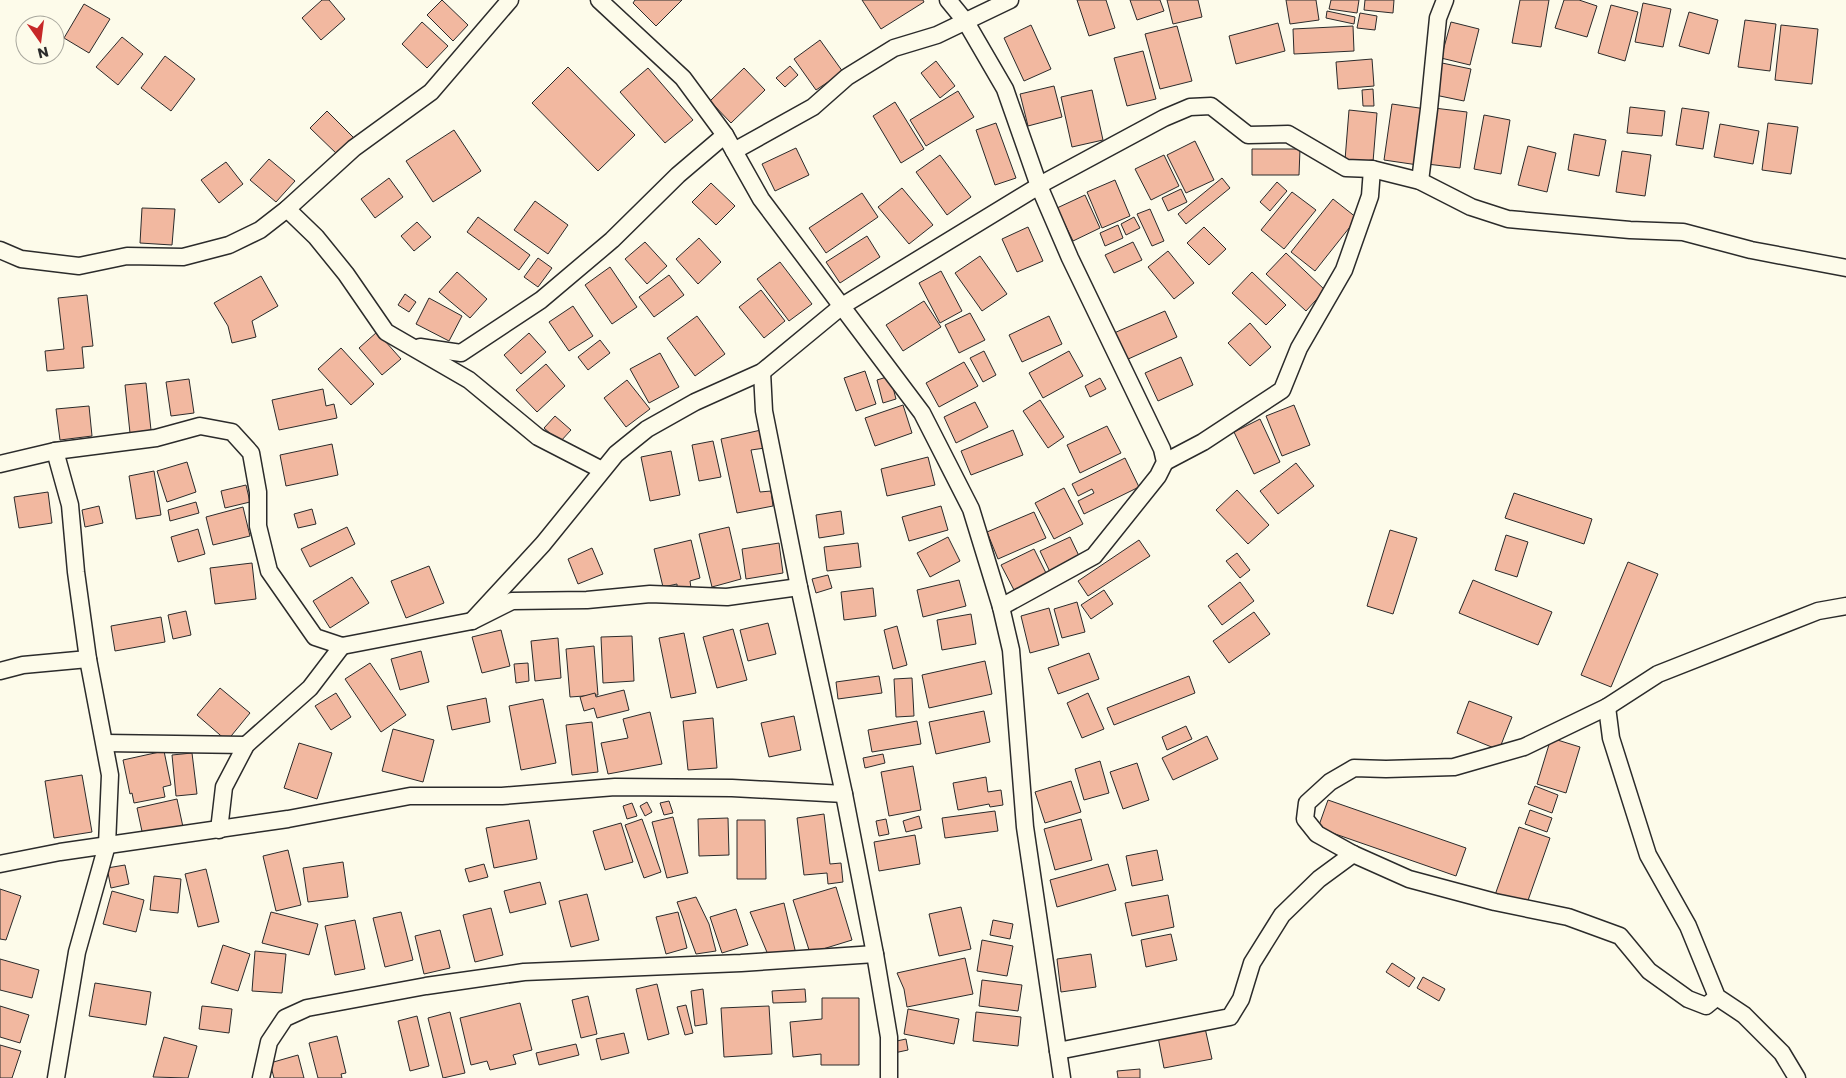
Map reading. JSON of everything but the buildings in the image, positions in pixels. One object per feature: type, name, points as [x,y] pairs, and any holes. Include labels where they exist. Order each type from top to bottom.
[{"type":"street","points":[[0,250],[21,259],[79,266],[127,256],[183,256],[229,245],[260,230],[287,209],[354,148],[431,92],[510,0]]},
{"type":"street","points":[[599,0],[683,78],[725,135],[761,199],[922,413],[971,509],[1011,650],[1025,826],[1062,1078]]},
{"type":"street","points":[[948,0],[966,22],[1005,89],[1039,186],[1070,258],[1162,449],[1165,462]]},
{"type":"street","points":[[734,151],[813,107],[847,77],[894,48],[937,35],[1010,0]]},
{"type":"street","points":[[1420,181],[1438,18],[1445,0]]},
{"type":"street","points":[[472,621],[543,544],[616,454],[647,429],[695,402],[762,372],[842,306],[1039,186],[1164,118],[1190,107],[1211,106],[1248,135],[1288,134],[1346,168],[1372,168],[1420,181],[1471,207],[1508,219],[1630,230],[1683,232],[1751,250],[1846,268]]},
{"type":"street","points":[[411,345],[461,353],[533,305],[612,240],[678,175],[725,135]]},
{"type":"street","points":[[1000,607],[1094,556],[1158,476],[1165,462],[1203,442],[1282,390],[1299,348],[1344,270],[1370,196],[1372,168]]},
{"type":"street","points":[[287,209],[316,237],[346,274],[386,332],[469,380],[538,437],[602,470]]},
{"type":"street","points":[[762,372],[764,411],[799,587],[844,794],[875,954],[889,1037],[888,1078]]},
{"type":"street","points":[[0,464],[55,451],[156,438],[200,426],[232,432],[251,453],[258,492],[258,526],[269,571],[315,637],[342,646],[472,621],[512,601],[587,600],[650,594],[726,597],[799,587]]},
{"type":"street","points":[[55,451],[70,505],[76,572],[88,659],[110,776],[107,846],[77,952],[56,1078]]},
{"type":"street","points":[[1716,997],[1706,1006],[1688,999],[1649,971],[1620,936],[1568,917],[1495,902],[1409,879],[1353,854],[1317,834],[1305,819],[1307,804],[1330,782],[1354,768],[1454,767],[1524,747],[1607,707],[1658,674],[1818,611],[1846,606]]},
{"type":"street","points":[[219,830],[224,787],[246,745],[310,688],[342,646]]},
{"type":"street","points":[[0,671],[23,666],[88,659]]},
{"type":"street","points":[[1607,707],[1611,738],[1648,856],[1688,926],[1716,997],[1744,1016],[1776,1047],[1797,1078]]},
{"type":"street","points":[[105,743],[246,745]]},
{"type":"street","points":[[0,864],[60,852],[288,819],[410,796],[502,796],[615,787],[732,788],[844,794]]},
{"type":"street","points":[[1058,1051],[1230,1017],[1241,999],[1252,963],[1282,915],[1319,879],[1353,854]]},
{"type":"street","points":[[261,1078],[269,1042],[285,1018],[307,1008],[426,986],[524,972],[741,964],[875,954]]}]
